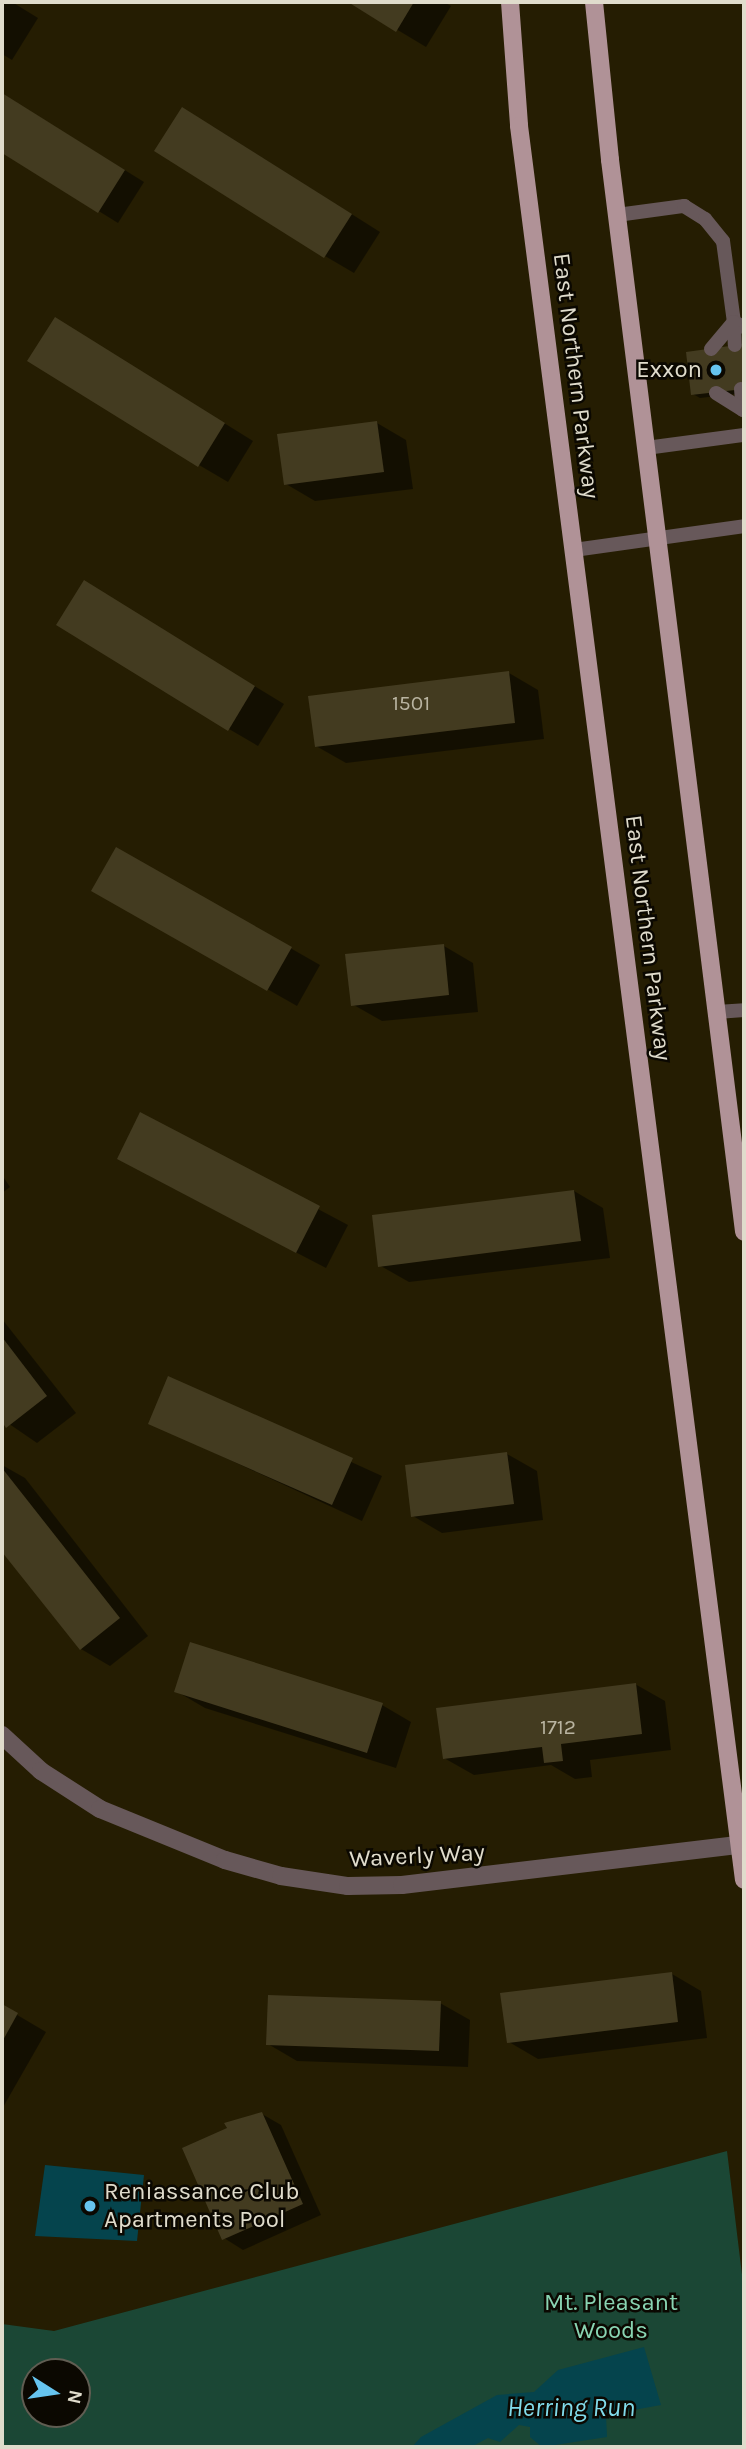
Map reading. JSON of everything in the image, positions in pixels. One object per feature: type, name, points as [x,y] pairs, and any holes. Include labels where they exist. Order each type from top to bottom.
[{"type":"main road","name":"East Northern Parkway","points":[[510,2],[519,126],[742,1844],[744,1881]]},
{"type":"main road","points":[[594,2],[617,215],[744,1232]]},
{"type":"street","name":"Waverly Way","points":[[2,1735],[41,1771],[100,1810],[225,1860],[281,1876],[348,1886],[401,1885],[742,1844]]},
{"type":"lane","points":[[617,215],[684,206],[705,219],[723,241],[739,325],[736,345]]},
{"type":"lane","points":[[711,349],[739,325]]},
{"type":"lane","points":[[741,389],[744,414]]},
{"type":"lane","points":[[716,393],[744,414]]},
{"type":"lane","points":[[646,448],[744,435]]},
{"type":"lane","points":[[574,550],[744,527]]},
{"type":"lane","points":[[717,1012],[744,1010]]},
{"type":"green space","name":"Mt. Pleasant Woods","points":[[727,2151],[744,2291],[744,2447],[2,2447],[2,2324],[54,2331]]},
{"type":"water","name":"Reniassance Club Apartments Pool","points":[[45,2165],[144,2175],[137,2241],[35,2236]]},
{"type":"water","name":"Herring Run","points":[[644,2347],[661,2405],[606,2415],[607,2437],[542,2447],[530,2437],[530,2427],[519,2425],[500,2442],[488,2438],[471,2447],[412,2447],[421,2437],[497,2395],[534,2392],[558,2370]]},
{"type":"building","points":[[348,2],[414,2],[396,32]]},
{"type":"building","points":[[2,93],[125,170],[98,213],[2,153]]},
{"type":"building","points":[[182,107],[352,214],[324,258],[154,151]]},
{"type":"building","points":[[55,317],[225,423],[198,467],[27,361]]},
{"type":"building","name":"Exxon","points":[[744,344],[744,389],[691,395],[686,352]]},
{"type":"building","points":[[377,421],[384,472],[284,485],[277,434]]},
{"type":"building","points":[[84,580],[255,686],[228,731],[56,625]]},
{"type":"building","points":[[509,671],[515,723],[315,747],[308,696]]},
{"type":"building","points":[[116,847],[292,947],[267,991],[91,891]]},
{"type":"building","points":[[444,944],[449,995],[351,1006],[345,954]]},
{"type":"building","points":[[140,1112],[320,1206],[296,1253],[117,1159]]},
{"type":"building","points":[[574,1190],[581,1241],[378,1267],[372,1215]]},
{"type":"building","points":[[2,1337],[47,1396],[6,1428],[2,1422]]},
{"type":"building","points":[[168,1376],[353,1458],[332,1505],[148,1424]]},
{"type":"building","points":[[507,1452],[514,1504],[411,1517],[405,1465]]},
{"type":"building","points":[[2,1468],[120,1618],[80,1650],[2,1552]]},
{"type":"building","points":[[190,1642],[383,1703],[367,1753],[174,1692]]},
{"type":"building","points":[[636,1683],[642,1734],[561,1744],[563,1761],[544,1763],[542,1747],[443,1759],[436,1708]]},
{"type":"building","points":[[672,1972],[678,2022],[507,2043],[500,1993]]},
{"type":"building","points":[[268,1995],[441,2001],[439,2051],[266,2045]]},
{"type":"building","points":[[2,2004],[18,2013],[2,2042]]},
{"type":"building","points":[[262,2112],[303,2204],[222,2240],[182,2148],[227,2128],[224,2123]]},
{"type":"place","name":"Exxon","points":[[716,370]]},
{"type":"place","name":"Reniassance Club Apartments Pool","points":[[90,2206]]}]
